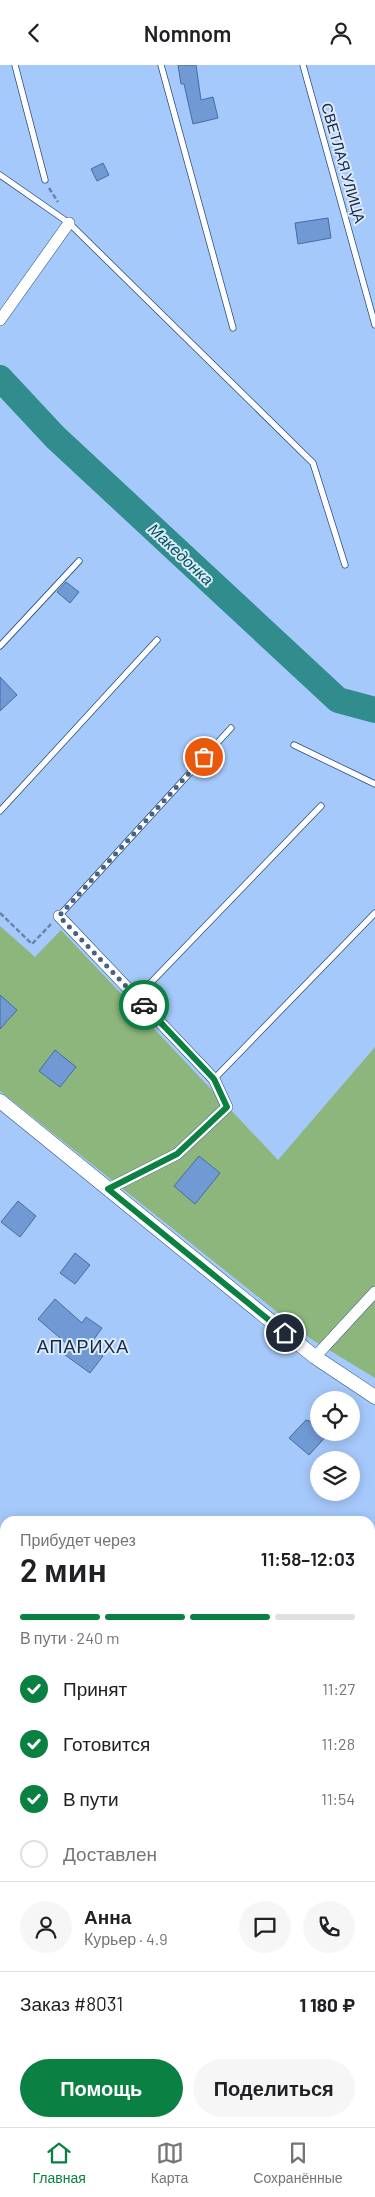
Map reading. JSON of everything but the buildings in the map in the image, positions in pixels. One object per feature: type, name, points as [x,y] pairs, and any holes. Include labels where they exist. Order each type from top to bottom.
[{"type":"street","points":[[0,320],[69,223]]},
{"type":"street","points":[[59,916],[214,1079],[227,1107],[177,1154],[108,1189]]},
{"type":"street","points":[[0,1101],[315,1357],[375,1397]]},
{"type":"street","points":[[315,1357],[375,1292]]},
{"type":"lane","points":[[15,65],[45,180]]},
{"type":"lane","points":[[161,65],[233,327]]},
{"type":"lane","name":"СВЕТЛАЯ УЛИЦА","points":[[303,65],[375,325]]},
{"type":"lane","points":[[0,175],[69,223],[312,463],[345,565]]},
{"type":"lane","points":[[0,646],[79,561]]},
{"type":"lane","points":[[0,811],[157,640]]},
{"type":"lane","points":[[59,916],[231,728]]},
{"type":"lane","points":[[294,745],[375,784]]},
{"type":"lane","points":[[137,997],[322,806]]},
{"type":"lane","points":[[214,1079],[375,913]]},
{"type":"path","points":[[0,913],[32,944],[59,916]]},
{"type":"shaded area","points":[[0,926],[35,957],[61,930],[278,1160],[375,1047],[375,1378],[311,1339],[0,1091]]},
{"type":"waterway","name":"Македонка","points":[[0,378],[55,437],[338,700],[375,710]]},
{"type":"way so far","points":[[144,1005],[59,916],[204,757]]},
{"type":"district","name":"АПАРИХА","points":[[83,1347]]},
{"type":"route","points":[[144,1005],[214,1079],[227,1107],[177,1154],[108,1189],[285,1333]]}]
